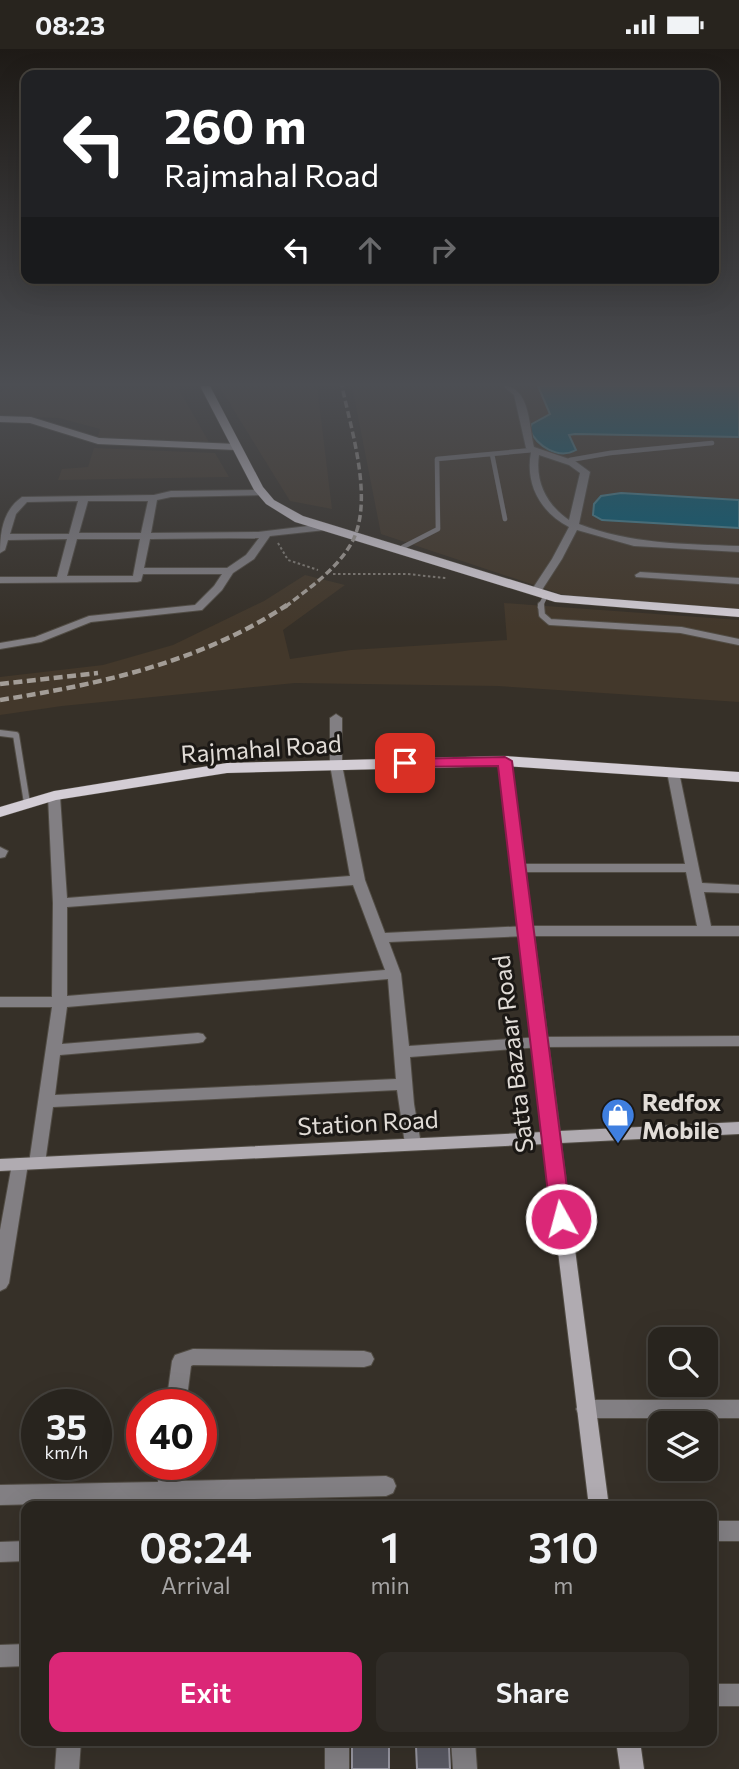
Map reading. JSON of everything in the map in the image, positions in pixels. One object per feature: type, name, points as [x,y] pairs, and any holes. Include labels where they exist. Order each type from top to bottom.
[{"type":"main road","points":[[246,466],[270,502],[299,519],[447,567],[465,569],[541,593],[588,603],[739,613]]},
{"type":"main road","points":[[286,510],[453,562],[465,569]]},
{"type":"main road","name":"Rajmahal Road","points":[[0,812],[54,796],[227,768],[505,761],[739,777]]},
{"type":"street","points":[[533,466],[542,499],[565,522],[596,536],[652,545],[739,549]]},
{"type":"street","points":[[541,593],[574,526],[585,472],[577,466]]},
{"type":"street","points":[[0,550],[5,517],[26,499],[153,498],[171,494],[262,493]]},
{"type":"street","points":[[61,579],[84,498]]},
{"type":"street","points":[[0,580],[137,579],[153,498]]},
{"type":"street","points":[[3,537],[266,535],[325,527]]},
{"type":"street","points":[[0,646],[37,640],[89,619],[198,608],[218,588],[229,571],[250,557],[266,535]]},
{"type":"street","points":[[140,571],[229,571]]},
{"type":"street","points":[[640,575],[739,581]]},
{"type":"street","points":[[336,718],[336,765],[358,880],[394,974],[412,1145]]},
{"type":"street","name":"Satta Bazaar Road","points":[[505,761],[550,1138],[598,1501]]},
{"type":"street","points":[[673,772],[705,931]]},
{"type":"street","points":[[0,1283],[28,1164],[48,1101],[60,1002],[60,903],[54,796]]},
{"type":"street","points":[[518,868],[692,868]]},
{"type":"street","points":[[60,903],[358,880]]},
{"type":"street","points":[[696,887],[739,889]]},
{"type":"street","points":[[379,937],[526,931],[739,931]]},
{"type":"street","points":[[0,1002],[60,1002],[394,974]]},
{"type":"street","points":[[53,1050],[198,1038]]},
{"type":"street","points":[[404,1052],[540,1042],[739,1041]]},
{"type":"street","points":[[48,1101],[405,1084]]},
{"type":"street","name":"Station Road","points":[[0,1165],[739,1128]]},
{"type":"street","points":[[0,1153],[28,1164]]},
{"type":"street","points":[[178,1389],[182,1361],[193,1357],[364,1359]]},
{"type":"street","points":[[586,1409],[739,1409]]},
{"type":"street","points":[[168,1491],[169,1480]]},
{"type":"street","points":[[0,1495],[386,1486]]},
{"type":"street","points":[[717,1531],[739,1531]]},
{"type":"street","points":[[0,1552],[21,1551]]},
{"type":"street","points":[[0,1656],[21,1654]]},
{"type":"street","points":[[717,1695],[739,1695]]},
{"type":"street","points":[[67,1769],[69,1746]]},
{"type":"street","points":[[337,1746],[337,1769]]},
{"type":"street","points":[[464,1746],[465,1769]]},
{"type":"street","points":[[629,1746],[632,1769]]},
{"type":"lane","points":[[403,547],[438,529],[437,466]]},
{"type":"lane","points":[[494,466],[505,519]]},
{"type":"lane","points":[[541,593],[542,615],[550,622],[681,630],[739,642]]},
{"type":"lane","points":[[0,733],[16,735],[27,803]]},
{"type":"path","points":[[266,535],[278,542],[288,560],[318,571]]},
{"type":"path","points":[[333,574],[407,574],[447,578],[465,569]]},
{"type":"shaded area","points":[[223,466],[229,477],[58,480],[62,469]]},
{"type":"shaded area","points":[[269,466],[327,466],[332,509],[290,501]]},
{"type":"shaded area","points":[[368,466],[739,466],[739,500],[621,493],[602,520],[739,528],[739,609],[603,600],[561,594],[381,534]]},
{"type":"shaded area","points":[[305,575],[345,585],[283,630],[290,659],[351,650],[507,640],[504,603],[739,620],[739,702],[498,686],[295,683],[62,706],[0,715],[0,677],[103,665],[173,645],[264,601]]},
{"type":"water","points":[[621,493],[739,500],[739,528],[602,520],[593,515],[594,504],[601,496]]},
{"type":"building","points":[[352,1746],[389,1746],[389,1769],[352,1769]]},
{"type":"building","points":[[416,1746],[449,1746],[450,1769],[417,1769]]},
{"type":"railway","points":[[285,607],[338,562],[351,544],[358,527],[361,508],[359,466]]},
{"type":"railway","points":[[0,700],[113,678],[149,668],[220,642],[287,605]]},
{"type":"railway","points":[[0,684],[98,673]]},
{"type":"place","name":"Redfox Mobile","points":[[618,1145]]},
{"type":"route","points":[[405,763],[505,761],[561,1219]]}]
